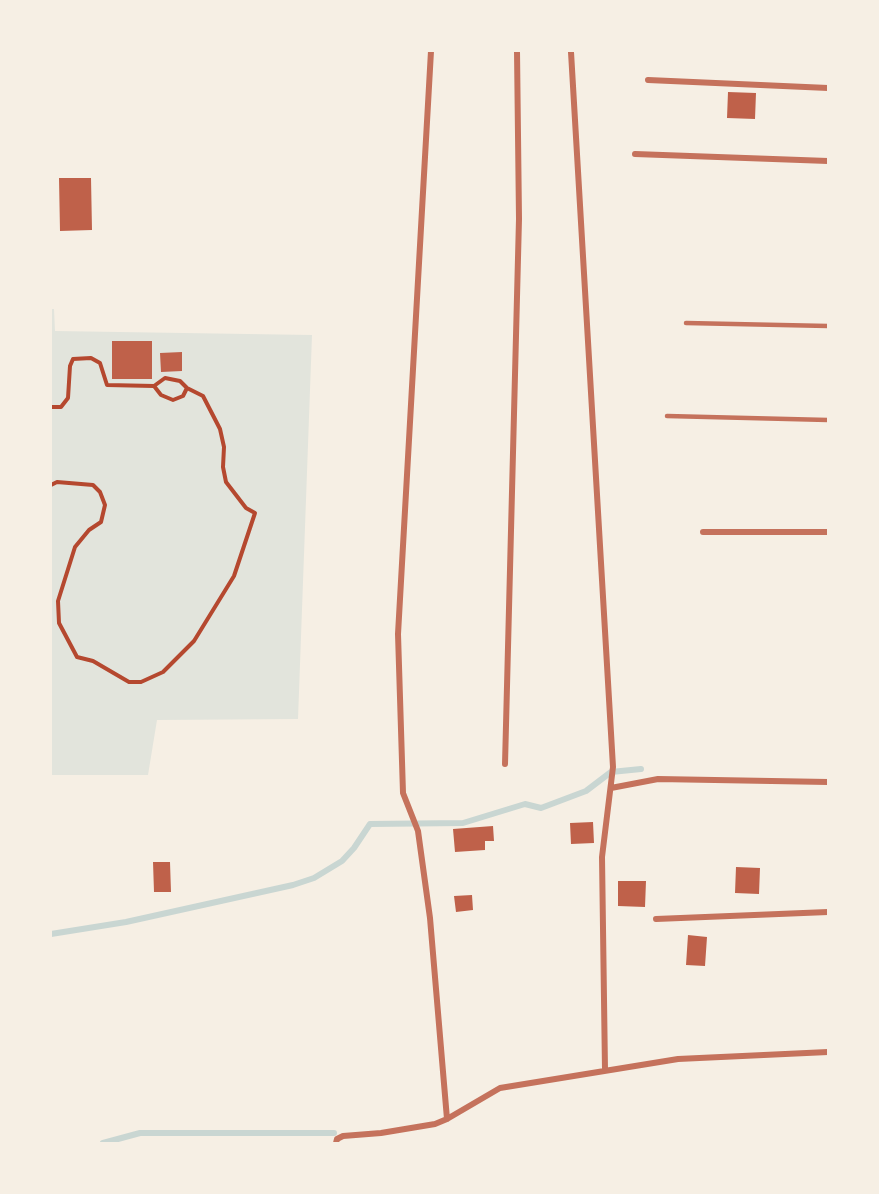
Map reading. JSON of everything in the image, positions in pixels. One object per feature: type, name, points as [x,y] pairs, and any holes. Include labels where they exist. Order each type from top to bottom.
[{"type":"street","points":[[431,51],[398,634],[403,793],[418,831],[430,918],[447,1119]]},
{"type":"street","points":[[505,764],[519,219],[517,51]]},
{"type":"street","points":[[571,52],[614,767],[602,857],[605,1070]]},
{"type":"street","points":[[648,80],[828,88]]},
{"type":"street","points":[[635,154],[828,161]]},
{"type":"street","points":[[703,532],[828,532]]},
{"type":"street","points":[[611,785],[658,779],[828,782]]},
{"type":"street","points":[[656,919],[828,912]]},
{"type":"street","points":[[336,1143],[337,1139],[343,1136],[421,1126],[447,1119],[500,1088],[678,1059],[828,1052]]},
{"type":"lane","points":[[686,323],[828,326]]},
{"type":"lane","points":[[667,416],[828,420]]},
{"type":"path","points":[[51,406],[61,407],[68,398],[70,366],[73,359],[91,357],[100,363],[107,385],[154,386],[165,378],[180,381],[187,388],[203,396],[220,429],[224,447],[223,467],[226,482],[246,508],[255,513],[234,576],[194,641],[163,672],[141,682],[129,682],[93,661],[77,657],[59,623],[58,601],[75,547],[89,530],[101,522],[105,505],[100,492],[93,485],[57,482],[51,485]]},
{"type":"path","points":[[154,386],[162,395],[173,400],[183,396],[187,388]]},
{"type":"shaded area","points":[[51,309],[54,309],[55,331],[312,335],[298,719],[157,720],[148,775],[51,775]]},
{"type":"building","points":[[728,92],[756,93],[755,119],[727,118]]},
{"type":"building","points":[[59,178],[91,178],[92,230],[60,231]]},
{"type":"building","points":[[112,341],[152,341],[152,379],[112,379]]},
{"type":"building","points":[[182,352],[182,371],[161,372],[160,353]]},
{"type":"building","points":[[593,822],[594,843],[571,844],[570,823]]},
{"type":"building","points":[[493,826],[494,841],[485,841],[485,850],[455,852],[453,829]]},
{"type":"building","points":[[153,862],[170,862],[171,892],[154,892]]},
{"type":"building","points":[[736,867],[760,868],[759,894],[735,893]]},
{"type":"building","points":[[618,881],[646,881],[645,907],[618,906]]},
{"type":"building","points":[[472,895],[473,910],[456,912],[454,896]]},
{"type":"building","points":[[688,935],[707,937],[705,966],[686,965]]},
{"type":"waterway","points":[[51,934],[126,922],[293,885],[314,878],[342,861],[370,824],[463,823],[525,804],[541,808],[586,791],[611,772],[641,769]]},
{"type":"waterway","points":[[103,1143],[140,1133],[334,1133]]}]
